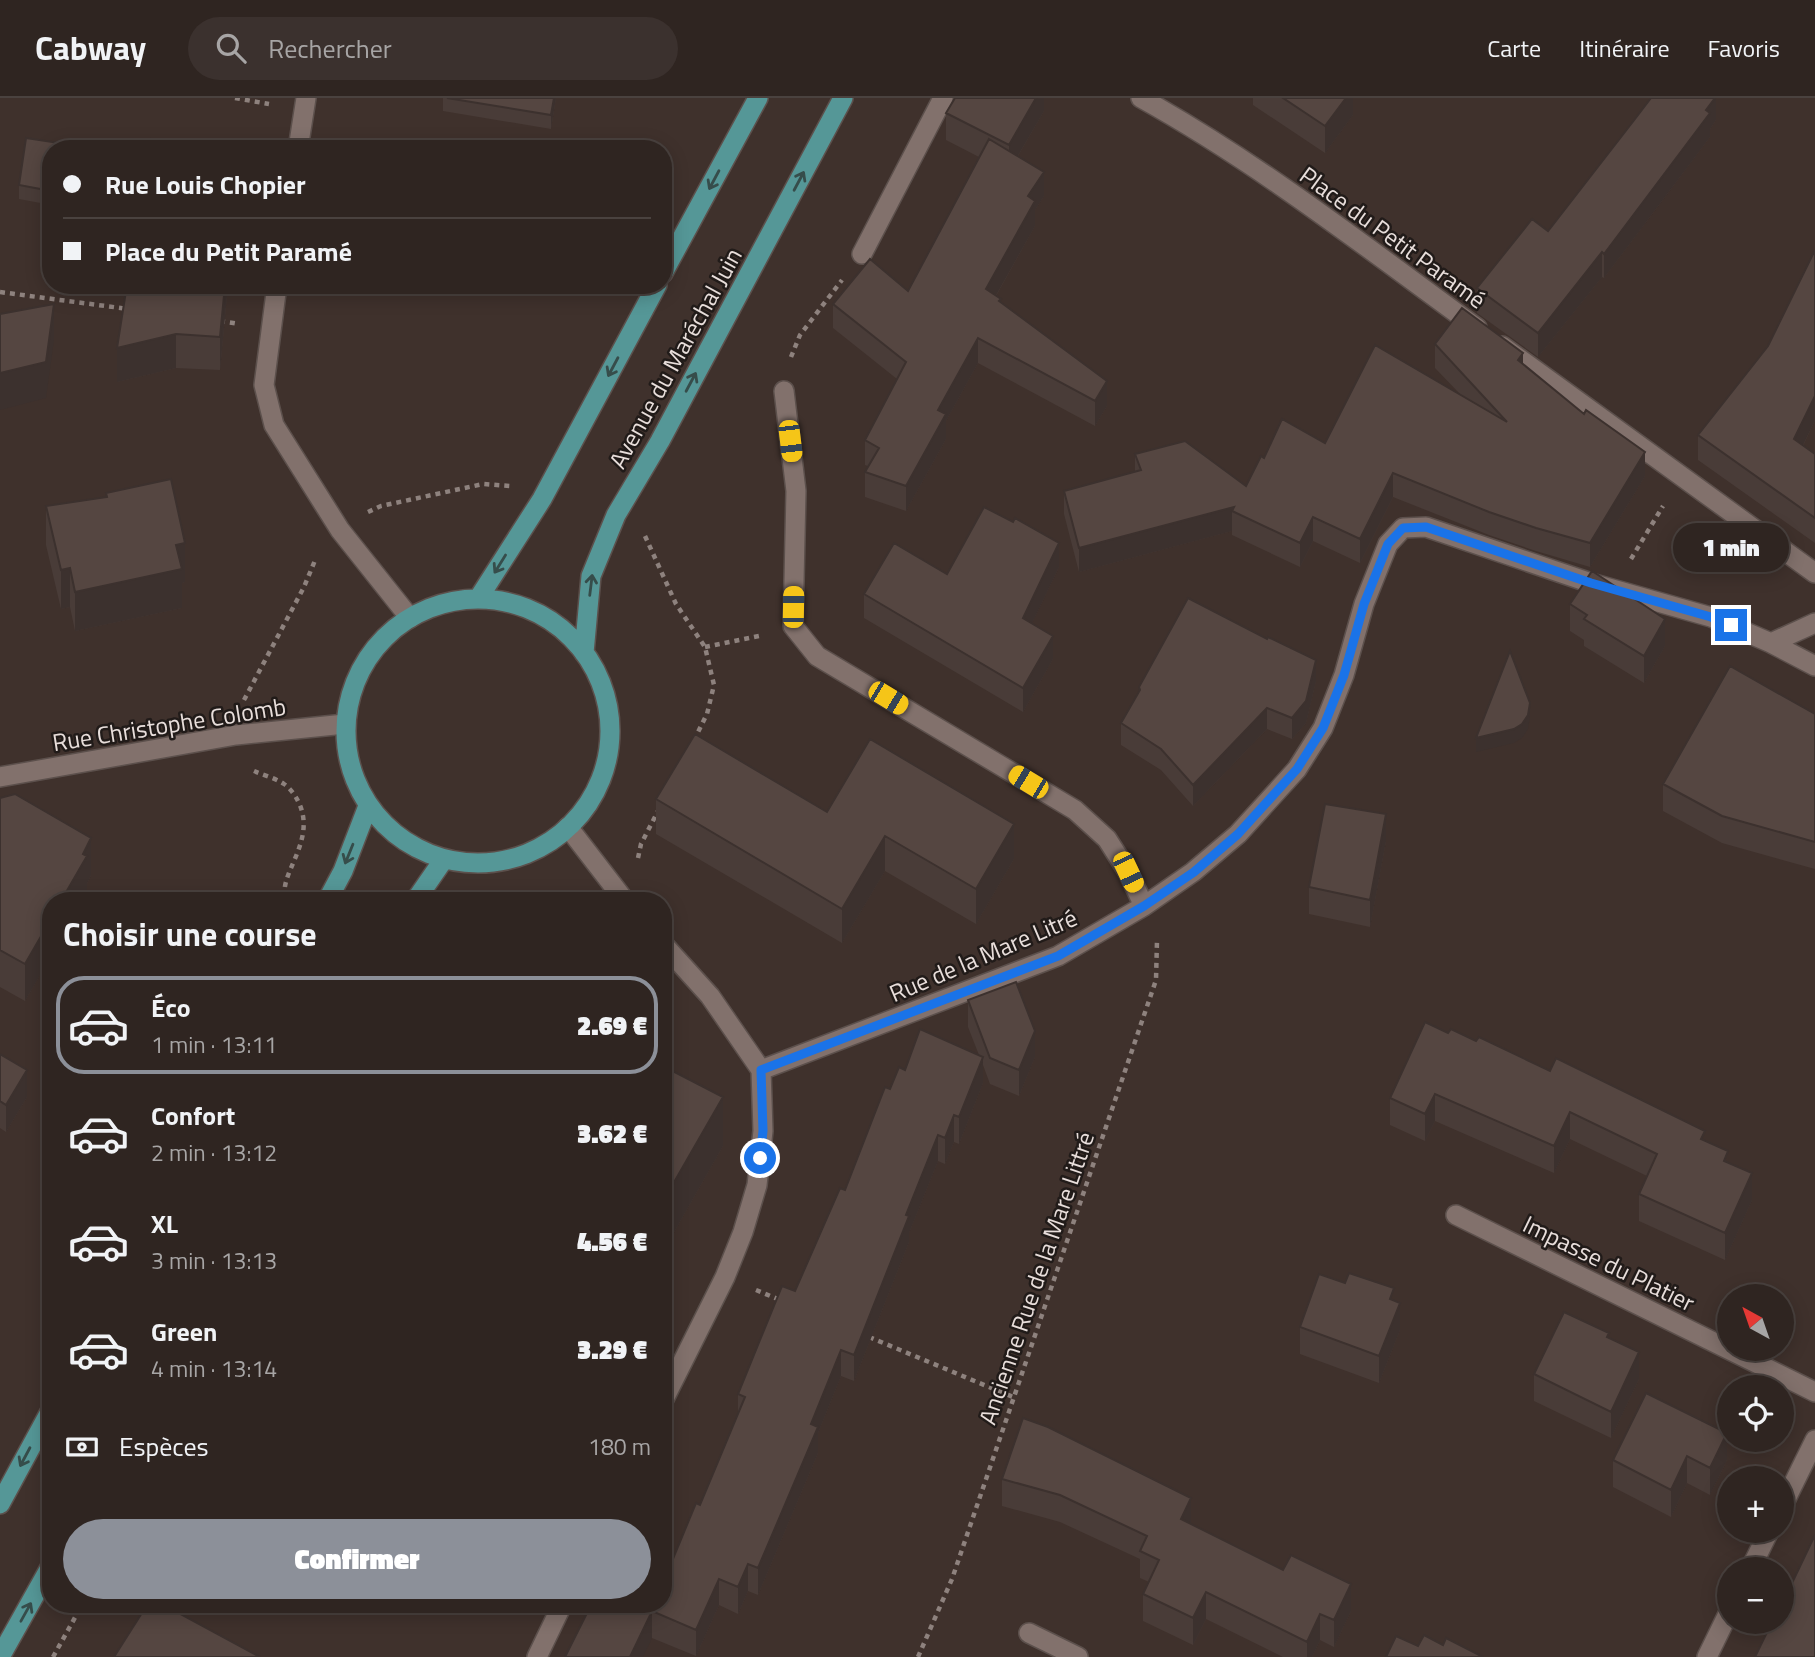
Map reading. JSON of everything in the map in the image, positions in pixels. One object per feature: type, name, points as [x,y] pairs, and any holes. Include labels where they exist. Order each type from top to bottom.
[{"type":"main road","points":[[672,257],[758,98]]},
{"type":"main road","name":"Avenue du Maréchal Juin","points":[[584,653],[592,576],[616,515],[660,441],[843,98]]},
{"type":"main road","name":"Avenue du Maréchal Juin","points":[[478,599],[542,499],[652,294]]},
{"type":"main road","points":[[478,599],[508,602],[537,613],[563,630],[584,653],[600,680],[609,711],[610,743],[603,774],[589,803],[568,827],[541,847],[510,859],[477,863],[444,859],[414,847],[389,830],[368,806],[350,767],[345,724],[349,698],[358,674],[372,652],[389,633],[431,607],[478,599]]},
{"type":"main road","points":[[332,892],[343,871],[368,806]]},
{"type":"main road","points":[[421,892],[444,859]]},
{"type":"main road","points":[[0,1504],[42,1427]]},
{"type":"main road","points":[[0,1657],[42,1582]]},
{"type":"street","points":[[299,140],[306,98]]},
{"type":"street","points":[[862,254],[943,98]]},
{"type":"street","name":"Place du Petit Paramé","points":[[1140,98],[1192,126],[1275,181],[1815,573]]},
{"type":"street","points":[[276,294],[264,385],[274,425],[340,530],[410,618]]},
{"type":"street","points":[[784,391],[796,491],[793,626],[817,656],[1075,810],[1107,839],[1128,872],[1144,906]]},
{"type":"street","name":"Rue de la Mare Litré","points":[[761,1070],[1058,956],[1144,906],[1194,872],[1238,834],[1297,769],[1323,728],[1344,675],[1364,604],[1388,544],[1403,528],[1426,527],[1612,589]]},
{"type":"street","points":[[1612,589],[1711,617],[1815,666]]},
{"type":"street","points":[[1771,643],[1815,623]]},
{"type":"street","name":"Rue Christophe Colomb","points":[[0,777],[236,735],[345,724]]},
{"type":"street","points":[[568,827],[617,892]]},
{"type":"street","points":[[672,954],[710,996],[761,1070],[763,1131],[757,1185],[743,1232],[725,1277],[672,1383]]},
{"type":"street","name":"Impasse du Platier","points":[[1456,1215],[1815,1392]]},
{"type":"street","points":[[1794,1483],[1815,1440]]},
{"type":"street","points":[[537,1657],[558,1613]]},
{"type":"street","points":[[1029,1633],[1078,1657]]},
{"type":"street","points":[[1707,1657],[1718,1634]]},
{"type":"path","points":[[784,391],[784,376],[800,335],[862,254]]},
{"type":"path","points":[[0,292],[135,310]]},
{"type":"path","points":[[216,321],[270,328]]},
{"type":"path","points":[[1612,589],[1681,476]]},
{"type":"path","points":[[284,892],[305,826],[303,811],[296,796],[286,785],[246,768],[240,758],[233,716],[245,699],[304,587],[322,543],[358,517],[381,506],[482,484],[516,486],[542,499]]},
{"type":"path","points":[[616,515],[641,528],[677,604],[705,647],[714,685],[706,714],[691,746]]},
{"type":"path","points":[[705,647],[793,626]]},
{"type":"path","points":[[624,892],[634,874],[641,844],[664,800]]},
{"type":"path","name":"Ancienne Rue de la Mare Littré","points":[[918,1657],[952,1579],[1156,980],[1158,943],[1144,906]]},
{"type":"path","points":[[725,1277],[788,1303]]},
{"type":"path","points":[[863,1334],[1013,1398]]},
{"type":"path","points":[[53,1657],[78,1613]]},
{"type":"building","points":[[447,98],[554,98],[551,115]]},
{"type":"building","points":[[955,98],[1036,98],[1009,145],[946,113]]},
{"type":"building","points":[[1283,98],[1346,98],[1325,126]]},
{"type":"building","points":[[1651,98],[1715,98],[1706,110],[1710,113],[1604,254],[1602,252],[1538,333],[1477,288],[1532,219],[1548,231]]},
{"type":"building","points":[[26,138],[42,140],[42,189],[19,185]]},
{"type":"building","points":[[989,139],[1044,172],[1028,196],[1035,201],[986,289],[1107,381],[1095,401],[978,338],[938,410],[946,414],[906,486],[865,472],[879,448],[865,440],[906,362],[833,304],[870,259],[908,291]]},
{"type":"building","points":[[1815,250],[1815,396],[1794,439],[1815,454],[1815,518],[1698,435],[1768,346]]},
{"type":"building","points":[[126,294],[224,294],[220,337],[176,334],[117,348]]},
{"type":"building","points":[[54,304],[46,362],[0,373],[0,314]]},
{"type":"building","points":[[1462,308],[1523,353],[1518,360],[1584,414],[1586,410],[1645,452],[1590,543],[1489,512],[1393,473],[1360,539],[1313,517],[1300,543],[1232,511],[1234,507],[1079,548],[1064,491],[1141,470],[1135,454],[1185,441],[1246,486],[1261,456],[1264,458],[1282,419],[1325,443],[1375,345],[1507,422],[1435,344]]},
{"type":"building","points":[[171,479],[185,543],[176,545],[182,569],[75,592],[70,568],[61,570],[46,506],[107,497],[106,493]]},
{"type":"building","points":[[984,507],[1013,522],[1015,518],[1059,543],[1023,618],[1053,636],[1023,688],[864,594],[894,543],[947,574]]},
{"type":"building","points":[[1592,571],[1665,619],[1644,656],[1584,619],[1587,615],[1570,604]]},
{"type":"building","points":[[1188,598],[1267,639],[1268,637],[1316,660],[1306,701],[1292,718],[1267,708],[1193,785],[1161,749],[1121,723]]},
{"type":"building","points":[[1510,651],[1530,703],[1528,715],[1522,724],[1514,729],[1476,738]]},
{"type":"building","points":[[1730,666],[1815,714],[1815,842],[1722,816],[1663,784]]},
{"type":"building","points":[[695,734],[827,812],[870,739],[1014,824],[976,889],[885,836],[842,909],[656,799]]},
{"type":"building","points":[[15,794],[91,838],[83,854],[87,856],[66,892],[42,892],[42,935],[25,964],[0,950],[0,798]]},
{"type":"building","points":[[1325,804],[1386,814],[1370,900],[1309,887]]},
{"type":"building","points":[[1016,982],[1035,1031],[1019,1070],[990,1058],[968,1000]]},
{"type":"building","points":[[1425,1022],[1448,1033],[1451,1029],[1476,1041],[1479,1037],[1550,1071],[1556,1058],[1705,1131],[1701,1139],[1728,1151],[1724,1161],[1752,1173],[1725,1233],[1639,1194],[1657,1154],[1570,1112],[1554,1146],[1435,1094],[1425,1114],[1390,1098]]},
{"type":"building","points":[[920,1029],[983,1057],[959,1117],[954,1115],[945,1138],[938,1135],[854,1355],[841,1350],[811,1424],[818,1427],[758,1568],[748,1564],[738,1587],[719,1579],[696,1630],[657,1613],[672,1613],[672,1561],[696,1503],[700,1505],[745,1397],[738,1394],[782,1286],[795,1291],[840,1188],[845,1190],[885,1087],[890,1089],[899,1067],[905,1070]]},
{"type":"building","points":[[0,1054],[27,1070],[6,1105],[0,1101]]},
{"type":"building","points":[[672,1071],[723,1097],[672,1186]]},
{"type":"building","points":[[1349,1273],[1394,1288],[1390,1299],[1400,1303],[1379,1356],[1300,1327],[1319,1274],[1345,1283]]},
{"type":"building","points":[[1564,1312],[1609,1333],[1607,1337],[1639,1352],[1611,1412],[1534,1374]]},
{"type":"building","points":[[1646,1393],[1717,1428],[1718,1452],[1710,1468],[1687,1456],[1671,1490],[1613,1460]]},
{"type":"building","points":[[1023,1418],[1048,1427],[1191,1498],[1181,1519],[1283,1570],[1291,1555],[1351,1584],[1334,1620],[1320,1614],[1307,1642],[1206,1592],[1193,1618],[1143,1594],[1159,1560],[1140,1551],[1147,1536],[1060,1495],[1002,1479]]},
{"type":"building","points":[[1815,1535],[1815,1657],[1755,1657],[1766,1634],[1794,1634],[1794,1579]]},
{"type":"building","points":[[142,1613],[179,1613],[260,1657],[114,1657]]},
{"type":"building","points":[[587,1613],[651,1613],[630,1657],[565,1657]]},
{"type":"building","points":[[1424,1635],[1443,1645],[1446,1638],[1483,1657],[1386,1657],[1396,1636],[1418,1646]]},
{"type":"route","points":[[760,1158],[763,1131],[761,1070],[1058,956],[1144,906],[1194,872],[1238,834],[1297,769],[1323,728],[1344,675],[1364,604],[1388,544],[1403,528],[1426,527],[1591,583],[1731,625]]}]
